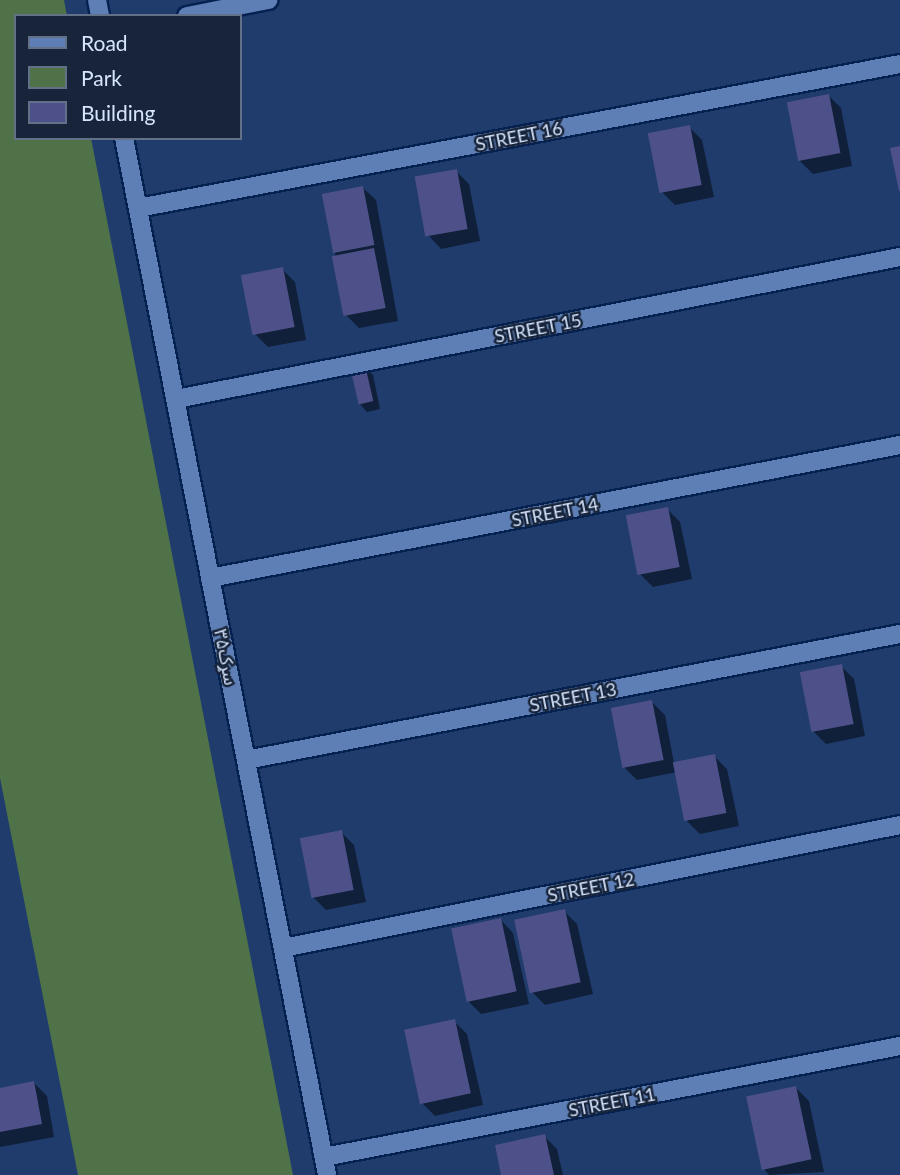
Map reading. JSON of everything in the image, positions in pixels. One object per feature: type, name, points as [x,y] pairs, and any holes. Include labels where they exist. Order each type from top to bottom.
[{"type":"street","points":[[197,14],[268,0]]},
{"type":"street","name":"STREET 16","points":[[138,208],[900,64]]},
{"type":"street","name":"سړک۳۵","points":[[124,140],[326,1166]]},
{"type":"street","name":"STREET 15","points":[[176,399],[900,257]]},
{"type":"street","name":"STREET 14","points":[[211,578],[900,445]]},
{"type":"street","name":"STREET 13","points":[[246,760],[900,634]]},
{"type":"street","name":"STREET 12","points":[[283,948],[900,825]]},
{"type":"street","name":"STREET 11","points":[[326,1166],[900,1046]]},
{"type":"green space","points":[[0,0],[64,0],[67,14],[14,14],[14,140],[91,140],[293,1175],[78,1175],[0,778]]},
{"type":"building","points":[[829,94],[840,153],[798,161],[787,102]]},
{"type":"building","points":[[690,125],[702,185],[659,193],[648,133]]},
{"type":"building","points":[[900,146],[900,191],[899,191],[890,148]]},
{"type":"building","points":[[457,169],[468,229],[425,237],[415,176]]},
{"type":"building","points":[[363,186],[374,245],[333,253],[322,194]]},
{"type":"building","points":[[374,248],[386,308],[343,316],[332,256]]},
{"type":"building","points":[[283,267],[295,327],[252,335],[241,275]]},
{"type":"building","points":[[365,365],[373,401],[359,404],[350,368]]},
{"type":"building","points":[[668,507],[680,567],[637,575],[626,515]]},
{"type":"building","points":[[842,664],[854,724],[811,732],[800,672]]},
{"type":"building","points":[[652,700],[664,760],[622,768],[611,708]]},
{"type":"building","points":[[715,754],[726,813],[684,821],[673,762]]},
{"type":"building","points":[[342,830],[354,890],[311,898],[300,838]]},
{"type":"building","points":[[565,909],[581,982],[530,993],[514,920]]},
{"type":"building","points":[[501,918],[517,991],[467,1002],[451,929]]},
{"type":"building","points":[[455,1019],[471,1093],[420,1104],[404,1030]]},
{"type":"building","points":[[34,1081],[42,1124],[0,1132],[0,1088]]},
{"type":"building","points":[[796,1086],[812,1159],[762,1170],[746,1097]]},
{"type":"building","points":[[545,1134],[554,1175],[501,1175],[495,1145]]}]
